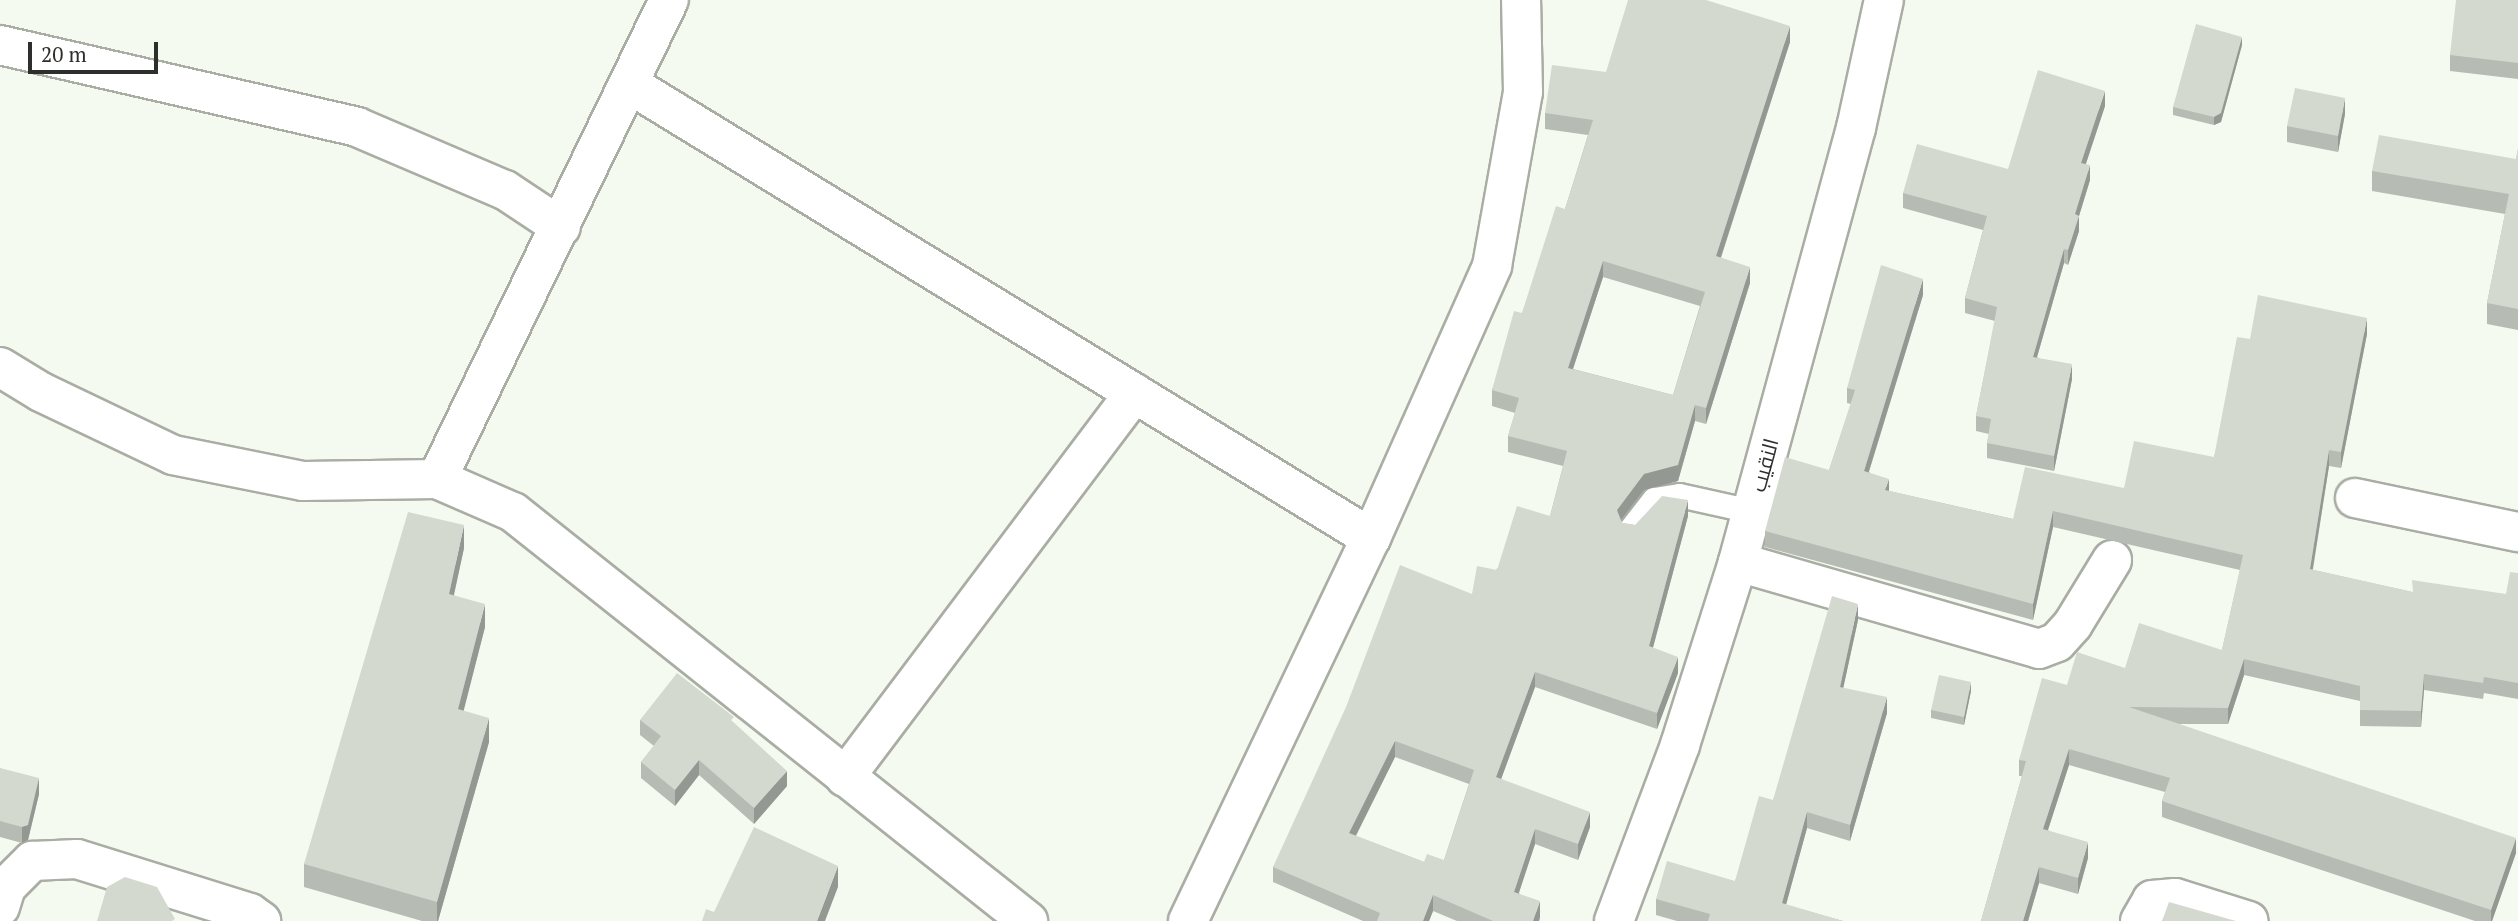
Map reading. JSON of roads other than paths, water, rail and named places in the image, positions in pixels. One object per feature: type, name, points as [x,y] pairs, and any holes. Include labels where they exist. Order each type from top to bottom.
[{"type":"street","points":[[438,479],[669,0]]},
{"type":"street","points":[[1188,921],[1371,538],[1492,265],[1523,92],[1521,0]]},
{"type":"street","name":"النقيب","points":[[1614,921],[1680,745],[1738,562],[1856,128],[1884,0]]},
{"type":"street","points":[[0,45],[357,127],[505,190],[561,227]]},
{"type":"street","points":[[629,84],[1371,538]]},
{"type":"street","points":[[0,367],[41,392],[173,454],[303,481],[438,479],[513,512],[1028,921]]},
{"type":"street","points":[[845,777],[1134,393]]},
{"type":"street","points":[[2355,498],[2518,532]]},
{"type":"street","points":[[1738,562],[2039,649],[2057,642],[2073,624],[2112,560]]},
{"type":"street","points":[[0,906],[6,887],[32,861],[77,859],[250,913],[261,921]]},
{"type":"street","points":[[2140,921],[2152,900],[2175,898],[2249,921]]},
{"type":"lane","points":[[1631,528],[1654,499],[1679,495],[1751,511]]}]
